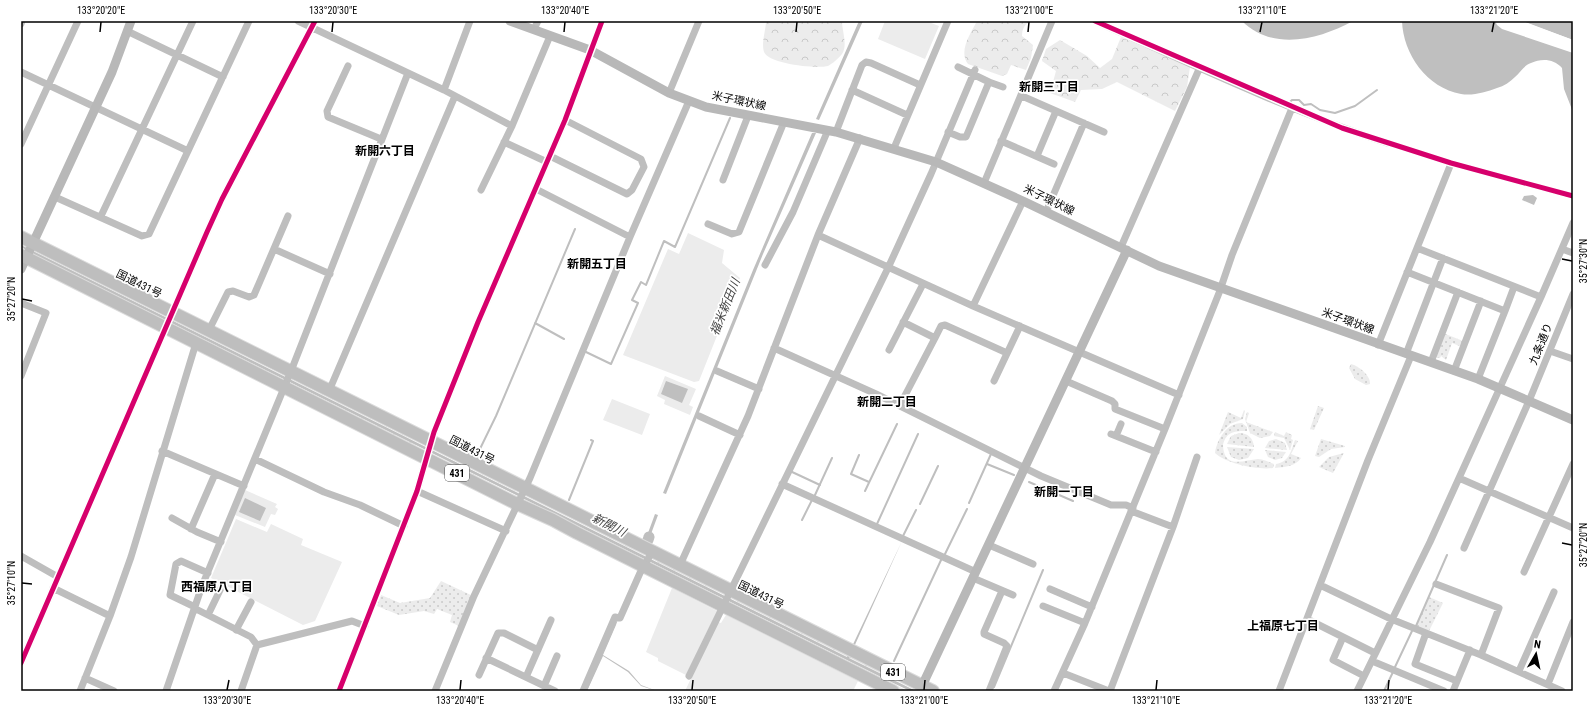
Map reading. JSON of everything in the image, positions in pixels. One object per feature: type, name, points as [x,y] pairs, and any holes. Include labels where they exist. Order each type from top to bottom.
[{"type":"highway","name":"国道431号","points":[[21,237],[32,244],[171,313],[209,330],[651,553],[680,565],[730,592],[851,650],[920,689],[933,691]]},
{"type":"highway","name":"431","points":[[24,256],[166,326],[196,343],[519,502],[577,534],[645,565],[893,691]]},
{"type":"main road","points":[[21,269],[24,256],[32,244],[55,197],[131,21]]},
{"type":"main road","name":"米子環状線","points":[[510,21],[536,25],[550,36],[590,50],[689,101],[717,110],[832,131],[894,148],[936,162],[1023,201],[1159,266],[1378,345],[1478,379],[1573,420]]},
{"type":"main road","points":[[920,689],[1066,382],[1124,249]]},
{"type":"street","points":[[21,144],[23,133],[49,85],[78,21]]},
{"type":"street","points":[[101,216],[193,21]]},
{"type":"street","points":[[55,197],[101,216],[142,236],[147,236],[249,21]]},
{"type":"street","points":[[298,21],[313,24],[512,126]]},
{"type":"street","points":[[444,90],[470,21]]},
{"type":"street","points":[[339,691],[404,526],[417,491],[431,443],[478,322],[565,120],[602,21]]},
{"type":"street","points":[[669,92],[699,21]]},
{"type":"street","points":[[894,148],[948,21]]},
{"type":"street","points":[[984,183],[1022,96],[1052,21]]},
{"type":"street","points":[[1095,21],[1292,108],[1342,128],[1387,143]]},
{"type":"street","points":[[21,663],[171,313],[222,199],[313,24]]},
{"type":"street","points":[[127,31],[222,77]]},
{"type":"street","points":[[481,190],[512,126],[550,36]]},
{"type":"street","points":[[765,265],[793,212],[852,90],[862,65],[868,62],[920,85]]},
{"type":"street","points":[[348,66],[327,111],[328,117],[381,139]]},
{"type":"street","points":[[958,67],[974,72],[989,82],[1002,87]]},
{"type":"street","points":[[1124,249],[1200,67]]},
{"type":"street","points":[[21,72],[188,150]]},
{"type":"street","points":[[689,676],[888,268],[936,162],[974,72]]},
{"type":"street","points":[[166,691],[194,607],[291,372],[408,73]]},
{"type":"street","points":[[948,132],[966,137],[989,82]]},
{"type":"street","points":[[852,90],[908,115]]},
{"type":"street","points":[[329,391],[455,96]]},
{"type":"street","points":[[1022,96],[1104,132]]},
{"type":"street","points":[[435,691],[474,596],[525,490],[630,237],[689,101]]},
{"type":"street","points":[[1054,691],[1092,607],[1156,452],[1292,108]]},
{"type":"street","points":[[1036,156],[1056,111]]},
{"type":"street","points":[[723,180],[748,116]]},
{"type":"street","points":[[504,142],[548,159],[627,194],[632,190],[644,167],[641,159],[565,120]]},
{"type":"street","points":[[708,224],[732,234],[739,232],[784,122]]},
{"type":"street","points":[[1046,212],[1084,123]]},
{"type":"street","points":[[680,565],[740,435],[818,235],[860,138]]},
{"type":"street","points":[[1002,141],[1054,164]]},
{"type":"street","points":[[1378,345],[1450,166]]},
{"type":"street","points":[[536,189],[630,237]]},
{"type":"street","points":[[973,306],[1023,201]]},
{"type":"street","points":[[209,330],[228,292],[233,291],[249,297],[254,295],[288,216]]},
{"type":"street","points":[[1357,691],[1501,388],[1573,223]]},
{"type":"street","points":[[818,235],[923,284],[1179,395]]},
{"type":"street","points":[[1417,248],[1541,297]]},
{"type":"street","points":[[274,249],[330,274]]},
{"type":"street","points":[[1562,249],[1573,253]]},
{"type":"street","points":[[1279,691],[1408,355],[1443,258]]},
{"type":"street","points":[[1407,272],[1505,311]]},
{"type":"street","points":[[889,350],[923,284]]},
{"type":"street","points":[[1478,379],[1514,286]]},
{"type":"street","points":[[1430,362],[1458,292]]},
{"type":"street","name":"九条通り","points":[[1464,548],[1529,401],[1573,294]]},
{"type":"street","points":[[1454,371],[1480,301]]},
{"type":"street","points":[[21,303],[46,313],[21,376]]},
{"type":"street","points":[[903,322],[935,338]]},
{"type":"street","points":[[900,405],[941,326],[945,325],[1007,353]]},
{"type":"street","points":[[994,381],[1020,326]]},
{"type":"street","points":[[80,691],[110,616],[131,557],[196,343]]},
{"type":"street","points":[[774,348],[836,374],[1026,468],[1112,505],[1126,505],[1173,527]]},
{"type":"street","points":[[1550,351],[1573,359]]},
{"type":"street","points":[[717,371],[759,389]]},
{"type":"street","points":[[1066,382],[1112,401],[1116,410],[1165,429]]},
{"type":"street","points":[[699,416],[740,435]]},
{"type":"street","points":[[1121,424],[1113,435],[1156,452]]},
{"type":"street","points":[[162,451],[244,486]]},
{"type":"street","points":[[1063,672],[1110,691],[1173,527],[1197,457]]},
{"type":"street","points":[[255,459],[324,492],[360,505],[404,526]]},
{"type":"street","points":[[1524,572],[1573,464]]},
{"type":"street","points":[[191,529],[215,474]]},
{"type":"street","points":[[1459,478],[1573,528]]},
{"type":"street","points":[[782,484],[975,575],[1013,595]]},
{"type":"street","points":[[417,491],[506,531]]},
{"type":"street","points":[[172,518],[191,529],[220,542]]},
{"type":"street","points":[[989,545],[1033,564]]},
{"type":"street","points":[[583,691],[614,617],[620,618],[651,553]]},
{"type":"street","points":[[21,556],[58,577]]},
{"type":"street","points":[[208,572],[181,560],[176,564],[170,595],[251,637],[257,645]]},
{"type":"street","points":[[1436,584],[1499,608],[1481,655]]},
{"type":"street","points":[[1320,585],[1391,619],[1470,650],[1562,691]]},
{"type":"street","points":[[208,615],[222,586]]},
{"type":"street","points":[[53,588],[110,616]]},
{"type":"street","points":[[1050,589],[1092,607]]},
{"type":"street","points":[[989,691],[1007,646],[1004,643],[984,634],[984,632],[1002,590]]},
{"type":"street","points":[[1519,671],[1554,592]]},
{"type":"street","points":[[236,630],[251,602]]},
{"type":"street","points":[[1043,606],[1085,623]]},
{"type":"street","points":[[1307,619],[1375,653]]},
{"type":"street","points":[[526,677],[551,620]]},
{"type":"street","points":[[257,645],[352,621],[365,626]]},
{"type":"street","points":[[1548,684],[1573,622]]},
{"type":"street","points":[[479,675],[496,636],[500,633],[538,650]]},
{"type":"street","points":[[1426,633],[1416,664],[1457,681]]},
{"type":"street","points":[[1343,637],[1333,660],[1364,676]]},
{"type":"street","points":[[241,691],[257,645]]},
{"type":"street","points":[[1453,691],[1470,650]]},
{"type":"street","points":[[544,686],[557,656]]},
{"type":"street","points":[[486,658],[555,691]]},
{"type":"street","points":[[1372,661],[1444,691]]},
{"type":"street","points":[[85,678],[114,691]]},
{"type":"green space","points":[[766,21],[842,21],[845,43],[844,51],[828,66],[822,67],[793,65],[774,60],[764,52],[763,48]]},
{"type":"green space","points":[[885,21],[926,21],[939,26],[925,59],[878,39]]},
{"type":"green space","points":[[977,21],[1031,21],[1024,27],[1022,33],[1022,36],[1033,45],[1031,58],[1026,70],[1011,65],[1007,74],[1002,76],[968,64],[964,53],[966,42]]},
{"type":"green space","points":[[1121,37],[1190,67],[1187,87],[1175,111],[1117,82],[1102,89],[1081,90],[1075,102],[1050,93],[1056,71],[1042,61],[1046,49],[1060,40],[1087,56],[1100,68],[1112,59]]},
{"type":"green space","points":[[688,233],[724,250],[722,263],[740,278],[699,381],[694,382],[623,355],[668,249],[679,254]]},
{"type":"green space","points":[[37,249],[161,313],[161,314],[35,251]]},
{"type":"green space","points":[[36,255],[159,317],[158,320]]},
{"type":"green space","points":[[173,319],[232,346],[256,361],[280,373],[172,320]]},
{"type":"green space","points":[[172,323],[278,376],[277,379],[218,350]]},
{"type":"green space","points":[[1443,333],[1463,341],[1462,347],[1452,343],[1446,360],[1441,356],[1440,358],[1435,357]]},
{"type":"green space","points":[[1351,364],[1364,372],[1369,378],[1370,384],[1366,385],[1355,379],[1349,368]]},
{"type":"green space","points":[[665,376],[696,389],[689,405],[693,407],[690,415],[664,404],[665,400],[657,396]]},
{"type":"green space","points":[[293,377],[367,413],[417,442],[291,379]]},
{"type":"green space","points":[[291,383],[416,445],[415,449],[340,411]]},
{"type":"green space","points":[[612,399],[650,414],[642,435],[603,420]]},
{"type":"green space","points":[[1318,406],[1324,408],[1314,430],[1310,429]]},
{"type":"green space","points":[[1244,410],[1243,419],[1230,424],[1219,435],[1228,412],[1241,418]]},
{"type":"green space","points":[[1247,412],[1249,413],[1246,422],[1245,419]]},
{"type":"green space","points":[[1246,422],[1273,432],[1270,436],[1260,438],[1250,433]]},
{"type":"green space","points":[[1242,423],[1247,427],[1247,431],[1239,431],[1229,434],[1224,440],[1224,453],[1227,458],[1236,462],[1258,459],[1274,464],[1273,468],[1251,467],[1234,463],[1220,457],[1215,453],[1223,433],[1231,426]]},
{"type":"green space","points":[[1275,432],[1284,436],[1286,432],[1292,435],[1291,439],[1293,440],[1290,450],[1284,438],[1274,436]]},
{"type":"green space","points":[[1239,433],[1250,437],[1254,447],[1227,444],[1231,436]]},
{"type":"green space","points":[[1276,439],[1285,443],[1287,450],[1265,448],[1269,441]]},
{"type":"green space","points":[[1321,439],[1345,447],[1331,449],[1319,457],[1315,456]]},
{"type":"green space","points":[[1295,440],[1298,441],[1291,454],[1301,458],[1299,461],[1286,467],[1275,468],[1276,464],[1287,458]]},
{"type":"green space","points":[[1227,447],[1254,449],[1248,458],[1239,460],[1231,457]]},
{"type":"green space","points":[[1265,450],[1286,452],[1282,458],[1275,460],[1268,457]]},
{"type":"green space","points":[[443,451],[469,464],[519,493],[442,454]]},
{"type":"green space","points":[[1344,453],[1333,473],[1319,467],[1329,457]]},
{"type":"green space","points":[[440,457],[518,497],[516,498],[491,486]]},
{"type":"green space","points":[[245,490],[277,504],[275,507],[278,509],[275,515],[271,514],[265,527],[235,515]]},
{"type":"green space","points":[[533,496],[593,526],[645,556],[532,498]]},
{"type":"green space","points":[[530,501],[645,559],[643,561]]},
{"type":"green space","points":[[236,519],[267,532],[271,524],[303,539],[301,545],[342,562],[315,621],[303,625],[211,578]]},
{"type":"green space","points":[[659,559],[720,593],[657,562]]},
{"type":"green space","points":[[656,565],[720,597],[654,568]]},
{"type":"green space","points":[[441,581],[473,596],[459,626],[450,622],[452,615],[437,609],[434,614],[424,611],[399,615],[377,606],[381,595],[400,603],[430,598]]},
{"type":"green space","points":[[672,588],[717,611],[686,675],[658,661],[658,658],[646,652]]},
{"type":"green space","points":[[1429,597],[1443,603],[1429,631],[1416,626]]},
{"type":"green space","points":[[737,598],[858,659],[906,686],[736,601]]},
{"type":"green space","points":[[734,605],[904,689],[904,691],[900,691],[783,632]]},
{"type":"green space","points":[[726,615],[858,681],[853,691],[685,691],[718,622],[721,623]]},
{"type":"shaded area","points":[[859,21],[863,21],[819,120],[816,119]]},
{"type":"shaded area","points":[[1242,21],[1353,21],[1326,33],[1312,37],[1282,39],[1268,37],[1254,31]]},
{"type":"shaded area","points":[[1402,21],[1496,21],[1498,25],[1573,52],[1573,112],[1564,89],[1562,68],[1548,60],[1539,60],[1529,64],[1507,84],[1488,91],[1461,94],[1438,85],[1419,68],[1412,57],[1403,33]]},
{"type":"shaded area","points":[[1521,21],[1573,21],[1573,40]]},
{"type":"shaded area","points":[[812,133],[816,133],[763,254],[666,494],[663,493],[753,270]]},
{"type":"shaded area","points":[[1533,195],[1537,198],[1534,205],[1522,200],[1524,196]]},
{"type":"shaded area","points":[[21,245],[847,657],[902,541],[849,658],[916,691],[910,691],[887,680],[35,255],[21,247]]},
{"type":"shaded area","points":[[666,381],[688,389],[682,403],[661,394]]},
{"type":"shaded area","points":[[245,498],[266,508],[260,521],[239,512]]},
{"type":"shaded area","points":[[655,514],[658,515],[651,534],[648,533]]},
{"type":"shaded area","points":[[614,622],[617,622],[603,655],[629,671],[641,685],[657,691],[641,686],[628,672],[603,656],[587,691],[584,691]]},
{"type":"pier","points":[[1495,21],[1498,21],[1503,26],[1573,50],[1573,53],[1502,29]]},
{"type":"pier","points":[[1519,21],[1523,21],[1573,40],[1573,42]]},
{"type":"waterway","points":[[1289,103],[1292,100],[1299,100],[1304,105],[1311,104],[1320,110],[1335,113],[1355,106],[1377,90]]},
{"type":"waterway","points":[[586,352],[611,364],[638,303],[632,300],[641,282],[646,285],[664,241],[675,247],[730,118]]},
{"type":"waterway","points":[[477,455],[496,416],[575,229]]},
{"type":"waterway","points":[[535,323],[564,339]]},
{"type":"waterway","points":[[865,491],[897,424]]},
{"type":"waterway","points":[[877,524],[918,434]]},
{"type":"waterway","points":[[569,500],[593,441],[591,440]]},
{"type":"waterway","points":[[969,503],[991,454]]},
{"type":"waterway","points":[[859,455],[851,474],[869,482]]},
{"type":"waterway","points":[[815,495],[832,458]]},
{"type":"waterway","points":[[987,464],[1014,475]]},
{"type":"waterway","points":[[920,504],[938,466]]},
{"type":"waterway","points":[[790,471],[820,485]]},
{"type":"waterway","points":[[1029,482],[1073,501]]},
{"type":"waterway","points":[[802,520],[812,500]]},
{"type":"waterway","points":[[945,554],[967,509]]},
{"type":"waterway","points":[[903,536],[916,510]]},
{"type":"waterway","points":[[1416,626],[1447,555]]},
{"type":"waterway","points":[[894,661],[942,558]]},
{"type":"waterway","points":[[994,687],[1043,570]]},
{"type":"waterway","points":[[1395,667],[1412,631]]},
{"type":"waterway","points":[[1384,691],[1393,672]]},
{"type":"cycle path","points":[[21,663],[222,199],[315,21]]},
{"type":"cycle path","points":[[339,691],[417,491],[434,432],[478,322],[565,120],[602,21]]},
{"type":"cycle path","points":[[1095,21],[1342,128],[1451,163],[1573,196]]},
{"type":"district","name":"新開三丁目","points":[[1049,87]]},
{"type":"district","name":"新開六丁目","points":[[385,151]]},
{"type":"district","name":"新開五丁目","points":[[597,264]]},
{"type":"district","name":"新開二丁目","points":[[887,402]]},
{"type":"district","name":"新開一丁目","points":[[1064,492]]},
{"type":"district","name":"西福原八丁目","points":[[217,587]]},
{"type":"district","name":"上福原七丁目","points":[[1283,626]]},
{"type":"water label","name":"福米新田川","points":[[725,307]]},
{"type":"water label","name":"新開川","points":[[609,525]]}]
